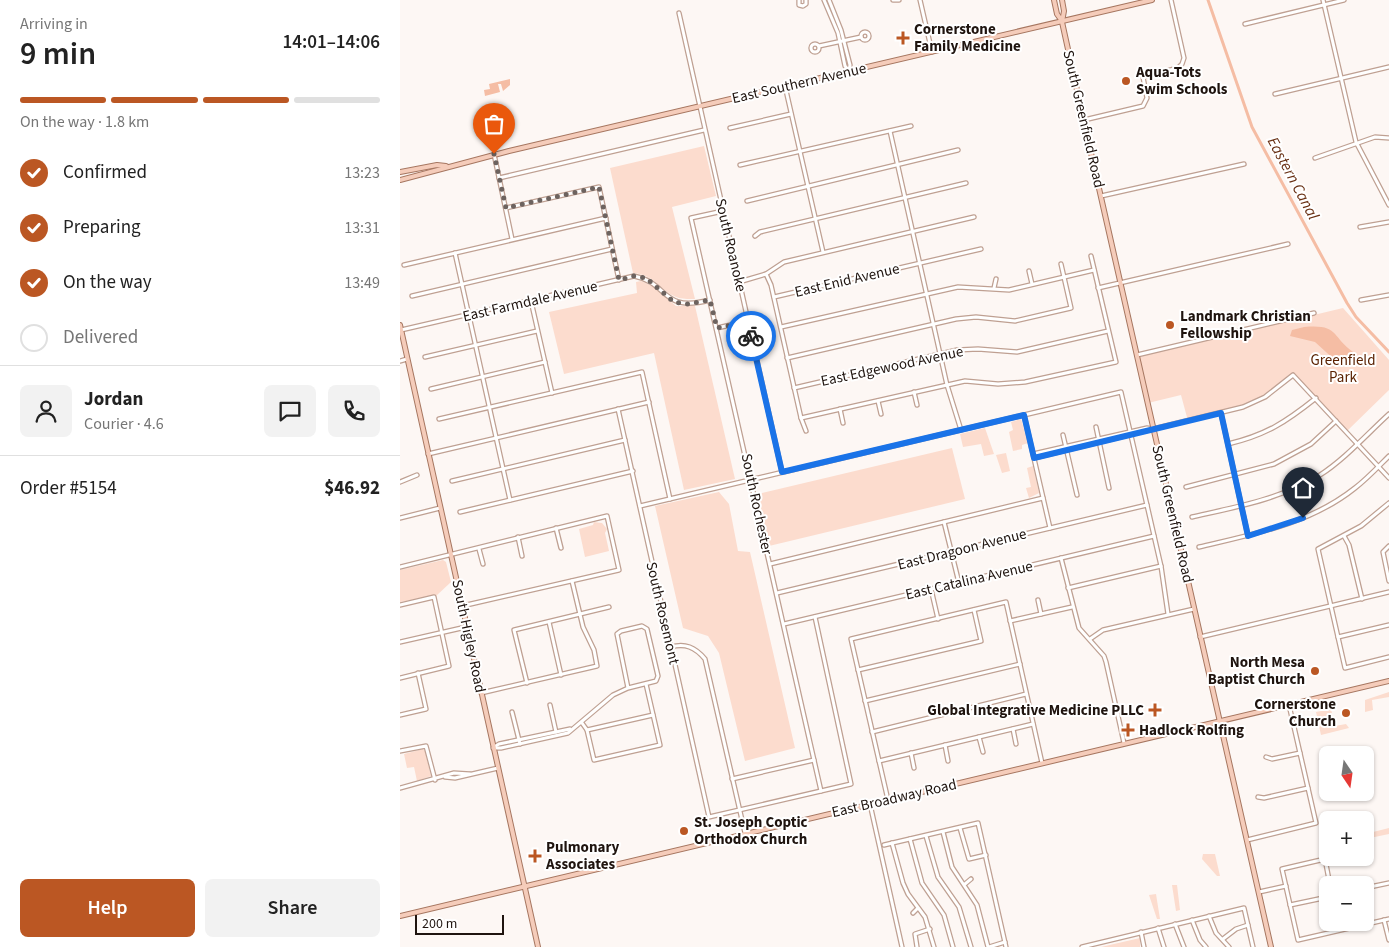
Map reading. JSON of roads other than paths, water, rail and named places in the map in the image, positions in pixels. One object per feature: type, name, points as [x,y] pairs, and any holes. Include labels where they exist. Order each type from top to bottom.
[{"type":"main road","name":"South Greenfield Road","points":[[1054,0],[1057,14],[1062,22],[1271,947]]},
{"type":"main road","name":"South Greenfield Road","points":[[1062,0],[1064,11],[1062,22]]},
{"type":"main road","name":"East Southern Avenue","points":[[400,180],[494,154],[1152,0]]},
{"type":"main road","name":"East Southern Avenue","points":[[400,172],[437,165],[446,166]]},
{"type":"main road","name":"South Higley Road","points":[[401,328],[538,947]]},
{"type":"main road","name":"East Broadway Road","points":[[400,916],[1389,681]]},
{"type":"street","points":[[799,0],[798,4],[802,6],[808,0]]},
{"type":"street","points":[[824,0],[842,42]]},
{"type":"street","points":[[828,0],[842,42],[849,71]]},
{"type":"street","points":[[893,1],[898,0]]},
{"type":"street","points":[[920,0],[932,52]]},
{"type":"street","points":[[1084,120],[1143,106],[1147,98],[1143,77],[1178,68],[1182,64],[1184,58],[1170,0]]},
{"type":"street","points":[[1323,0],[1356,142],[1389,205]]},
{"type":"street","points":[[1245,24],[1344,0]]},
{"type":"street","name":"South Roanoke","points":[[679,13],[782,472]]},
{"type":"street","points":[[819,46],[861,37]]},
{"type":"street","points":[[1274,94],[1389,67]]},
{"type":"street","points":[[785,86],[823,252]]},
{"type":"street","points":[[730,128],[791,114]]},
{"type":"street","points":[[740,166],[911,126]]},
{"type":"street","points":[[499,178],[704,130]]},
{"type":"street","points":[[890,130],[947,385],[961,430]]},
{"type":"street","points":[[1315,158],[1356,142],[1375,137],[1389,138]]},
{"type":"street","points":[[747,201],[958,150]]},
{"type":"street","points":[[494,154],[512,239]]},
{"type":"street","points":[[1101,196],[1244,164]]},
{"type":"street","points":[[755,236],[760,232],[966,184]]},
{"type":"street","points":[[506,208],[599,187],[619,280]]},
{"type":"street","name":"South Rochester","points":[[723,211],[691,218],[821,791]]},
{"type":"street","points":[[739,282],[766,274],[784,262],[974,217]]},
{"type":"street","points":[[404,265],[606,218]]},
{"type":"street","points":[[1360,226],[1389,222]]},
{"type":"street","points":[[1098,288],[1288,244]]},
{"type":"street","points":[[412,296],[612,249]]},
{"type":"street","name":"East Enid Avenue","points":[[774,297],[981,249]]},
{"type":"street","points":[[455,253],[510,500]]},
{"type":"street","points":[[801,418],[972,380],[998,384],[1025,382],[1116,362],[1091,256]]},
{"type":"street","points":[[787,358],[966,317],[1015,321],[1071,308],[1062,264]]},
{"type":"street","points":[[781,327],[958,287],[1009,290],[1094,270]]},
{"type":"street","points":[[1029,271],[1032,284]]},
{"type":"street","points":[[766,274],[774,297],[801,418],[806,431]]},
{"type":"street","name":"East Farmdale Avenue","points":[[401,328],[531,301],[634,276],[646,278],[674,302],[688,304],[710,300]]},
{"type":"street","points":[[994,288],[996,279]]},
{"type":"street","points":[[1361,300],[1389,295]]},
{"type":"street","points":[[531,301],[552,393]]},
{"type":"street","points":[[1137,355],[1314,312]]},
{"type":"street","points":[[717,328],[748,322]]},
{"type":"street","points":[[425,357],[538,331]]},
{"type":"street","name":"East Edgewood Avenue","points":[[794,388],[940,354],[969,349],[1017,352],[1108,331]]},
{"type":"street","points":[[400,361],[407,359]]},
{"type":"street","points":[[431,389],[544,362]]},
{"type":"street","points":[[439,419],[642,372],[670,499]]},
{"type":"street","points":[[1034,456],[1221,413],[1255,403],[1294,375],[1389,478]]},
{"type":"street","points":[[914,392],[917,405]]},
{"type":"street","points":[[640,506],[1121,392],[1161,566],[1168,614]]},
{"type":"street","points":[[1228,444],[1261,435],[1276,428],[1316,398]]},
{"type":"street","points":[[878,401],[881,414]]},
{"type":"street","points":[[428,454],[648,402]]},
{"type":"street","name":"South Rosemont","points":[[618,409],[709,817],[739,810]]},
{"type":"street","points":[[840,409],[844,423]]},
{"type":"street","points":[[1221,413],[1248,536]]},
{"type":"street","points":[[1192,517],[1267,499],[1303,484],[1335,464],[1389,414]]},
{"type":"street","points":[[1024,415],[1050,528]]},
{"type":"street","points":[[1186,487],[1274,464],[1310,444],[1336,421]]},
{"type":"street","points":[[1096,427],[1109,488]]},
{"type":"street","points":[[1063,435],[1077,496]]},
{"type":"street","points":[[452,481],[625,440]]},
{"type":"street","points":[[1199,547],[1271,530],[1315,513],[1356,488],[1389,456]]},
{"type":"street","points":[[460,512],[632,472]]},
{"type":"street","points":[[400,482],[417,475]]},
{"type":"street","points":[[770,564],[1044,498]]},
{"type":"street","points":[[1389,503],[1361,526],[1318,549],[1345,668],[1389,657]]},
{"type":"street","name":"East Dragoon Avenue","points":[[777,593],[1147,505]]},
{"type":"street","points":[[400,518],[440,508]]},
{"type":"street","points":[[400,567],[479,549],[518,537],[606,516],[619,570],[462,606]]},
{"type":"street","points":[[944,522],[958,583]]},
{"type":"street","points":[[556,528],[561,548]]},
{"type":"street","name":"East Catalina Avenue","points":[[784,624],[1154,536]]},
{"type":"street","points":[[1344,536],[1349,545],[1362,599]]},
{"type":"street","points":[[518,537],[522,556]]},
{"type":"street","points":[[1389,546],[1383,552],[1389,581]]},
{"type":"street","points":[[479,549],[483,564]]},
{"type":"street","points":[[1061,558],[1072,607],[1079,628],[1090,639],[1106,662],[1124,743]]},
{"type":"street","points":[[1068,588],[1161,566]]},
{"type":"street","points":[[481,693],[597,666],[594,650],[580,614],[572,581]]},
{"type":"street","points":[[931,589],[938,619]]},
{"type":"street","points":[[1200,637],[1389,592]]},
{"type":"street","points":[[400,605],[434,598],[449,666],[400,678]]},
{"type":"street","points":[[1038,600],[1041,614]]},
{"type":"street","points":[[888,800],[851,640],[1006,602],[1042,763]]},
{"type":"street","points":[[527,683],[514,630],[609,607]]},
{"type":"street","points":[[1010,621],[1072,607]]},
{"type":"street","points":[[1090,639],[1103,630],[1194,609]]},
{"type":"street","points":[[858,670],[981,641],[974,610]]},
{"type":"street","points":[[739,810],[851,784],[815,616]]},
{"type":"street","points":[[549,622],[561,675]]},
{"type":"street","points":[[1338,637],[1389,625]]},
{"type":"street","points":[[400,642],[466,627]]},
{"type":"street","points":[[493,748],[499,744],[518,740],[557,733],[568,733],[613,695],[628,688],[654,683],[658,676],[647,629],[638,627],[621,631],[616,637],[628,688]]},
{"type":"street","points":[[671,647],[688,646],[695,649],[705,659],[745,833]]},
{"type":"street","points":[[865,701],[1020,664]]},
{"type":"street","points":[[400,715],[426,709],[418,673]]},
{"type":"street","points":[[582,722],[587,730],[594,760],[660,745],[646,684]]},
{"type":"street","points":[[872,732],[1026,694]]},
{"type":"street","points":[[550,705],[557,733]]},
{"type":"street","points":[[1247,840],[1316,823],[1289,705]]},
{"type":"street","points":[[512,712],[520,744]]},
{"type":"street","points":[[587,730],[653,715]]},
{"type":"street","points":[[879,761],[1033,724]]},
{"type":"street","points":[[1012,729],[1016,744]]},
{"type":"street","points":[[493,748],[520,744],[557,733]]},
{"type":"street","points":[[979,737],[983,752]]},
{"type":"street","points":[[944,745],[948,761]]},
{"type":"street","points":[[400,751],[426,746],[435,780]]},
{"type":"street","points":[[911,753],[914,768]]},
{"type":"street","points":[[1266,758],[1272,759],[1300,753]]},
{"type":"street","points":[[732,779],[814,760]]},
{"type":"street","points":[[400,788],[457,773],[470,774],[498,768]]},
{"type":"street","points":[[1258,797],[1264,798],[1308,788]]},
{"type":"street","points":[[870,804],[902,947]]},
{"type":"street","points":[[884,846],[978,823],[1006,945],[989,947],[977,905],[965,884],[952,867],[943,832]]},
{"type":"street","points":[[960,828],[969,859],[986,855]]},
{"type":"street","points":[[926,836],[938,877],[959,907],[970,947]]},
{"type":"street","points":[[910,840],[922,883],[944,915],[953,947]]},
{"type":"street","points":[[892,843],[903,883],[917,909],[925,917],[934,947]]},
{"type":"street","points":[[1328,876],[1325,860],[1282,870],[1298,940],[1389,919]]},
{"type":"street","points":[[965,884],[971,879]]},
{"type":"street","points":[[1374,886],[1389,883]]},
{"type":"street","points":[[1258,892],[1286,886]]},
{"type":"street","points":[[1290,905],[1319,899]]},
{"type":"street","points":[[1082,947],[1244,908],[1253,947]]},
{"type":"street","points":[[913,913],[917,909]]},
{"type":"street","points":[[1209,916],[1216,933],[1229,947]]},
{"type":"street","points":[[1192,920],[1200,940],[1206,947]]},
{"type":"street","points":[[1384,920],[1389,940]]},
{"type":"street","points":[[1175,924],[1184,947]]},
{"type":"street","points":[[1222,939],[1236,929],[1248,925]]},
{"type":"street","points":[[1158,928],[1164,947]]},
{"type":"street","points":[[917,947],[914,934],[930,929]]},
{"type":"street","points":[[1140,932],[1144,947]]},
{"type":"waterway","name":"Eastern Canal","points":[[1208,0],[1252,127],[1347,303],[1356,317],[1389,352]]},
{"type":"place","name":"Cornerstone Family Medicine","points":[[903,38]]},
{"type":"place","name":"Aqua-Tots Swim Schools","points":[[1126,81]]},
{"type":"place","name":"Landmark Christian Fellowship","points":[[1170,325]]},
{"type":"place","name":"North Mesa Baptist Church","points":[[1315,671]]},
{"type":"place","name":"Global Integrative Medicine PLLC","points":[[1155,710]]},
{"type":"place","name":"Cornerstone Church","points":[[1346,713]]},
{"type":"place","name":"Hadlock Rolfing","points":[[1128,730]]},
{"type":"place","name":"St. Joseph Coptic Orthodox Church","points":[[684,831]]},
{"type":"place","name":"Pulmonary Associates","points":[[535,856]]},
{"type":"park label","name":"Greenfield Park","points":[[1343,368]]}]
